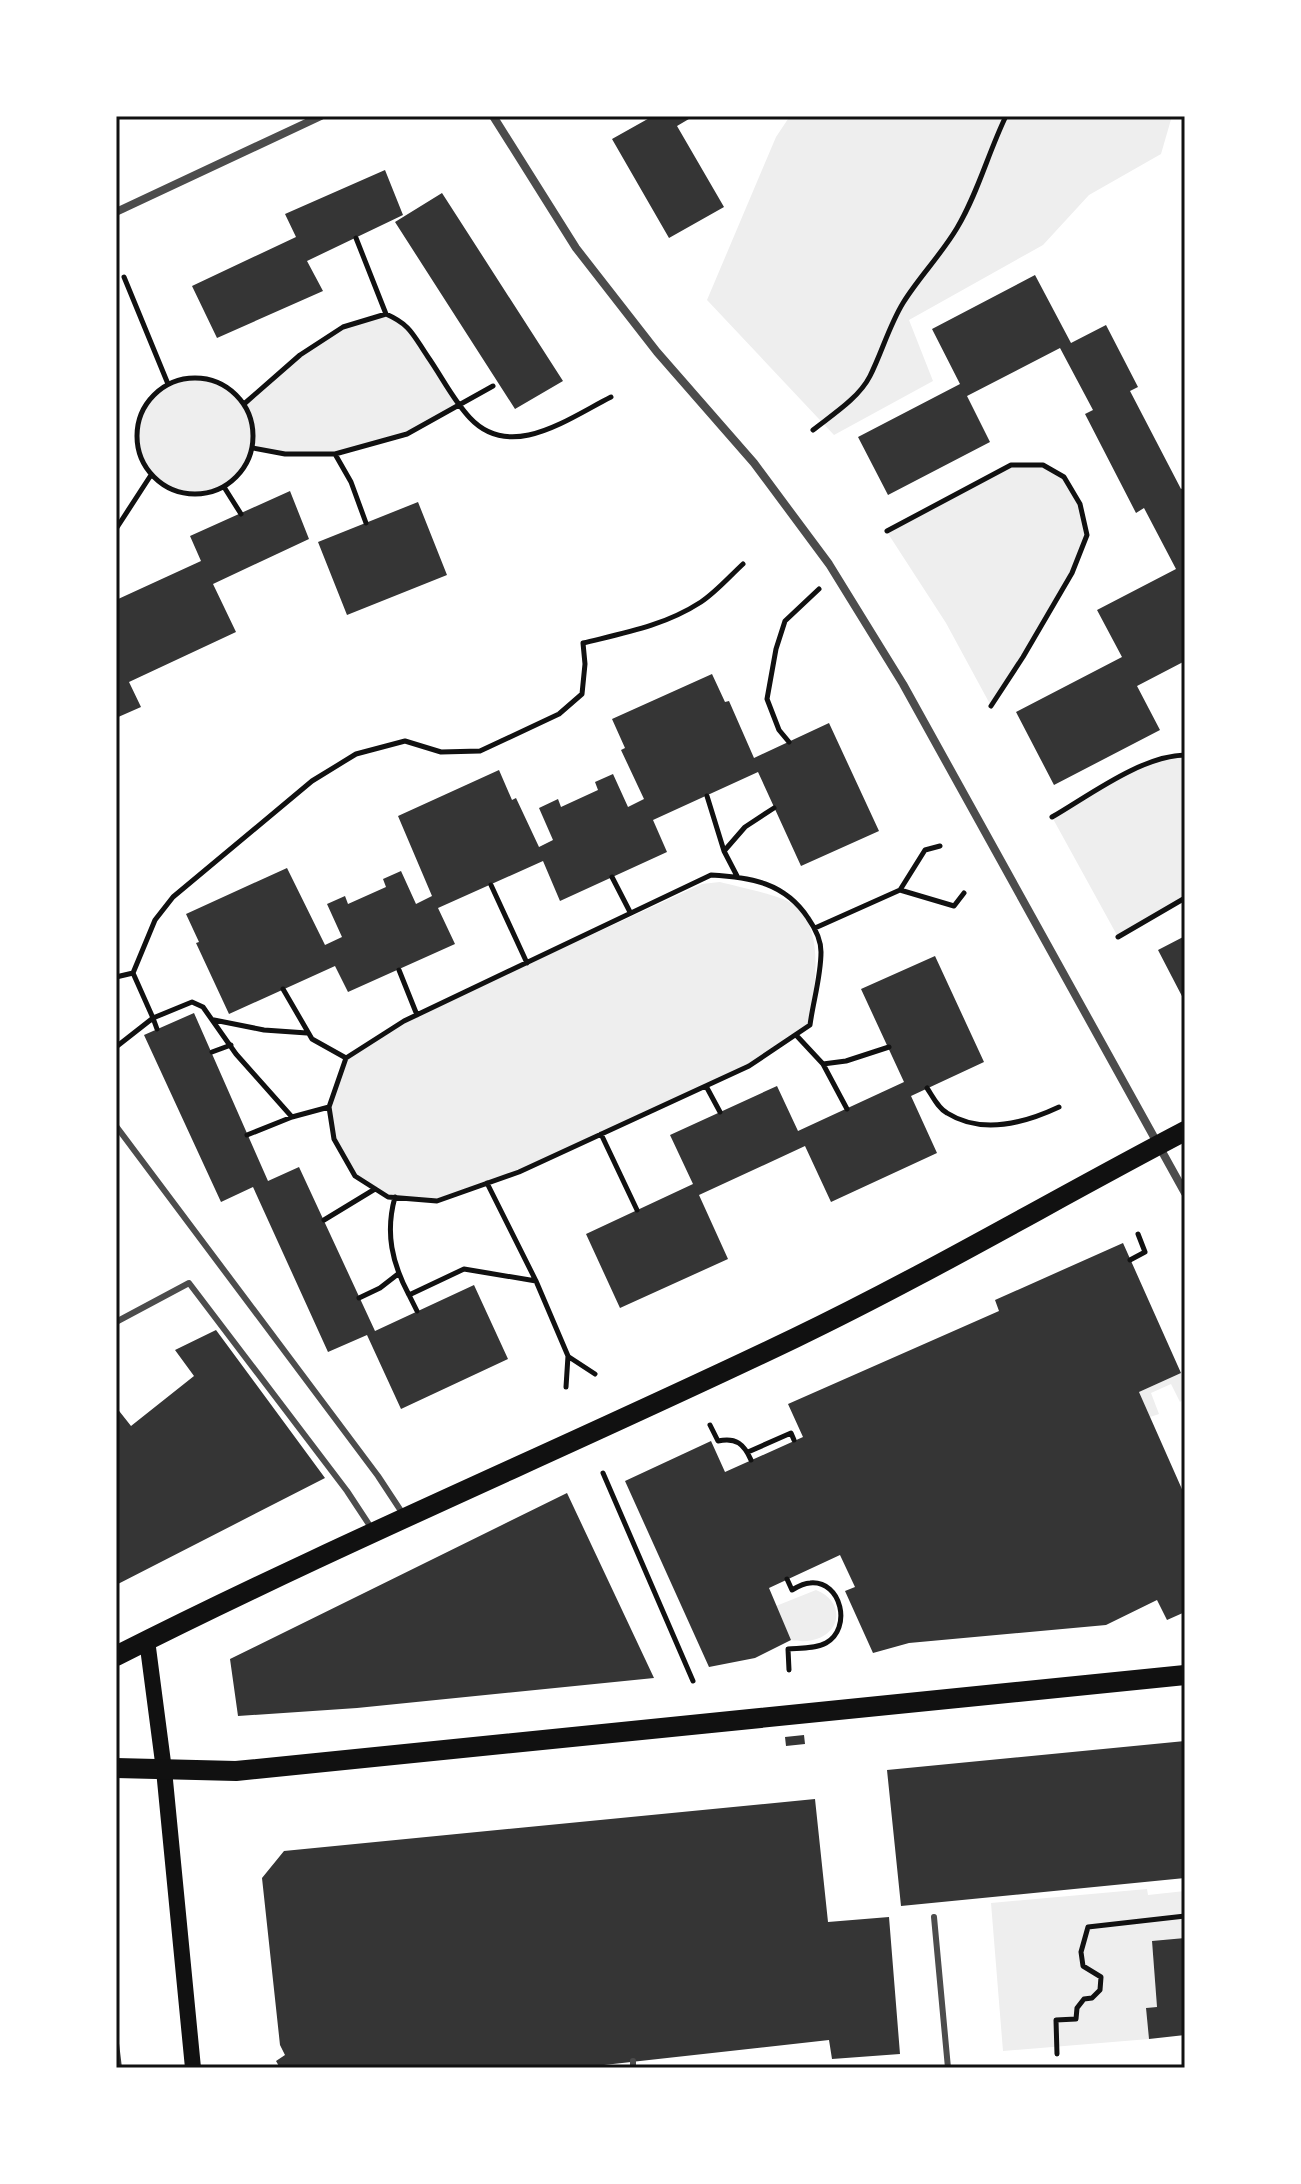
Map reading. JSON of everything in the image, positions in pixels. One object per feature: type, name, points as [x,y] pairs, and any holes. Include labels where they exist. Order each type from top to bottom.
[{"type":"main road","points":[[116,1656],[405,1517],[823,1324],[1185,1131]]},
{"type":"main road","points":[[147,1640],[164,1770],[193,2068]]},
{"type":"main road","points":[[116,1768],[236,1771],[1185,1675]]},
{"type":"street","points":[[116,212],[321,116]]},
{"type":"street","points":[[493,116],[576,248],[657,352],[754,463],[835,574],[903,684],[1185,1193]]},
{"type":"lane","points":[[116,1126],[378,1476],[405,1517]]},
{"type":"lane","points":[[116,1322],[189,1283],[347,1491],[374,1532]]},
{"type":"lane","points":[[934,1917],[948,2068]]},
{"type":"path","points":[[813,430],[849,401],[870,378],[902,304],[956,230],[979,184],[989,151],[1006,116]]},
{"type":"path","points":[[356,238],[386,314]]},
{"type":"path","points":[[124,277],[168,384]]},
{"type":"path","points":[[244,404],[300,355],[343,327],[386,314],[405,322],[459,406],[483,429],[511,439],[545,430],[611,397]]},
{"type":"path","points":[[186,377],[205,377],[223,384],[244,404],[254,429],[253,448],[247,464],[224,487],[205,494],[185,494],[166,487],[151,475],[137,442],[137,425],[143,408],[153,394],[186,377]]},
{"type":"path","points":[[253,448],[285,454],[335,454],[407,434],[493,386]]},
{"type":"path","points":[[335,454],[351,482],[366,523]]},
{"type":"path","points":[[887,531],[1011,465],[1043,465],[1064,477],[1080,504],[1087,535],[1072,573],[991,706]]},
{"type":"path","points":[[117,526],[151,475]]},
{"type":"path","points":[[224,487],[241,514]]},
{"type":"path","points":[[157,1029],[133,973],[155,920],[173,897],[312,781],[356,754],[405,741],[441,752],[480,751],[559,714],[582,694],[585,664],[583,643],[636,632],[670,618],[702,602],[743,564]]},
{"type":"path","points":[[789,742],[779,730],[767,699],[776,649],[785,621],[835,574]]},
{"type":"path","points":[[1052,817],[1143,765],[1171,755],[1185,755]]},
{"type":"path","points":[[707,796],[724,851],[737,876]]},
{"type":"path","points":[[724,851],[745,827],[774,808]]},
{"type":"path","points":[[815,928],[900,890],[925,850],[940,846]]},
{"type":"path","points":[[711,875],[737,876],[758,880],[790,896],[815,928],[821,953],[810,1025],[749,1066],[519,1172],[437,1201],[388,1197],[355,1176],[334,1139],[329,1107],[346,1058],[417,1015],[630,912],[711,875]]},
{"type":"path","points":[[612,877],[630,912]]},
{"type":"path","points":[[491,885],[527,963]]},
{"type":"path","points":[[900,890],[954,906],[964,893]]},
{"type":"path","points":[[1118,937],[1184,899]]},
{"type":"path","points":[[399,970],[417,1015]]},
{"type":"path","points":[[116,977],[133,973]]},
{"type":"path","points":[[283,989],[312,1039],[346,1058]]},
{"type":"path","points":[[116,1047],[153,1018],[192,1002],[203,1007],[292,1117]]},
{"type":"path","points":[[213,1019],[264,1030],[308,1033]]},
{"type":"path","points":[[796,1035],[823,1064],[847,1109]]},
{"type":"path","points":[[212,1052],[231,1045]]},
{"type":"path","points":[[823,1064],[846,1061],[889,1047]]},
{"type":"path","points":[[706,1086],[720,1112]]},
{"type":"path","points":[[927,1088],[948,1114],[972,1123],[1005,1125],[1032,1120],[1059,1107]]},
{"type":"path","points":[[247,1135],[292,1117],[329,1107]]},
{"type":"path","points":[[601,1134],[637,1210]]},
{"type":"path","points":[[487,1183],[536,1281],[568,1356],[566,1387]]},
{"type":"path","points":[[324,1220],[375,1189]]},
{"type":"path","points":[[395,1197],[390,1212],[389,1239],[398,1274],[417,1311]]},
{"type":"path","points":[[1130,1260],[1145,1252],[1138,1234]]},
{"type":"path","points":[[409,1295],[464,1269],[536,1281]]},
{"type":"path","points":[[359,1298],[380,1288],[398,1274]]},
{"type":"path","points":[[568,1356],[595,1374]]},
{"type":"path","points":[[710,1425],[718,1441],[732,1439],[742,1444],[751,1460]]},
{"type":"path","points":[[748,1452],[791,1433],[794,1440]]},
{"type":"path","points":[[603,1473],[693,1681]]},
{"type":"path","points":[[787,1579],[792,1590],[808,1583],[827,1587],[837,1598],[841,1610],[839,1628],[830,1640],[815,1647],[788,1649],[789,1670]]},
{"type":"path","points":[[1057,2054],[1056,2020],[1076,2019],[1077,2008],[1084,1999],[1092,1998],[1100,1990],[1101,1977],[1083,1966],[1081,1952],[1088,1927],[1185,1916]]},
{"type":"shaded area","points":[[790,116],[1172,116],[1161,154],[1089,195],[1043,245],[909,320],[933,381],[834,435],[707,300],[776,137]]},
{"type":"shaded area","points":[[386,314],[405,322],[459,406],[408,431],[360,448],[310,454],[253,448],[234,479],[219,489],[201,494],[174,490],[154,477],[142,459],[138,437],[141,415],[152,396],[170,382],[197,377],[211,379],[229,388],[243,403],[300,355],[343,327]]},
{"type":"shaded area","points":[[1011,465],[1043,465],[1064,477],[1080,504],[1087,535],[1072,573],[991,706],[946,623],[887,532]]},
{"type":"shaded area","points":[[1185,755],[1185,898],[1118,937],[1052,817],[1143,765]]},
{"type":"shaded area","points":[[720,882],[786,900],[803,914],[810,927],[816,960],[810,1025],[749,1066],[519,1172],[437,1201],[388,1197],[355,1176],[334,1139],[329,1107],[346,1058],[404,1021],[702,884]]},
{"type":"shaded area","points":[[1181,1373],[1185,1382],[1185,1398],[1180,1402],[1171,1384],[1151,1393],[1159,1414],[1150,1417],[1139,1392]]},
{"type":"shaded area","points":[[816,1590],[834,1605],[835,1624],[820,1638],[791,1640],[776,1606]]},
{"type":"shaded area","points":[[1147,1889],[1148,1895],[1185,1891],[1185,1938],[1152,1942],[1157,2007],[1146,2008],[1149,2039],[1003,2051],[991,1903]]},
{"type":"building","points":[[653,116],[694,116],[677,126],[724,207],[669,238],[612,139]]},
{"type":"building","points":[[385,170],[403,215],[307,261],[323,291],[217,338],[192,286],[296,237],[285,214]]},
{"type":"building","points":[[442,193],[563,381],[515,409],[395,222]]},
{"type":"building","points":[[1035,275],[1071,343],[1106,325],[1138,387],[1130,391],[1181,489],[1185,487],[1185,661],[1137,686],[1160,730],[1054,785],[1016,712],[1122,657],[1097,610],[1176,569],[1144,508],[1136,513],[1085,414],[1093,410],[1060,348],[967,396],[990,442],[888,495],[858,437],[960,384],[932,329]]},
{"type":"building","points":[[290,491],[309,539],[213,584],[236,632],[129,682],[141,707],[116,718],[116,663],[119,662],[116,656],[116,600],[201,561],[190,536]]},
{"type":"building","points":[[418,502],[447,575],[347,615],[318,542]]},
{"type":"building","points":[[712,674],[725,702],[729,701],[754,758],[829,723],[879,831],[801,866],[758,772],[653,820],[667,852],[560,901],[543,861],[438,908],[455,944],[348,992],[335,966],[229,1014],[186,914],[287,868],[325,945],[342,937],[327,904],[345,896],[348,904],[386,887],[383,879],[401,871],[416,904],[432,896],[398,816],[499,770],[539,847],[553,840],[539,808],[558,799],[561,807],[598,790],[595,782],[613,774],[628,807],[644,799],[621,750],[625,748],[612,719]]},
{"type":"building","points":[[1185,936],[1185,1002],[1158,950]]},
{"type":"building","points":[[935,956],[984,1062],[911,1096],[937,1153],[831,1202],[805,1146],[699,1195],[728,1259],[620,1308],[586,1234],[693,1184],[670,1135],[777,1086],[798,1131],[904,1082],[861,989]]},
{"type":"building","points":[[194,1013],[268,1181],[299,1167],[375,1331],[474,1285],[508,1359],[401,1409],[367,1335],[328,1352],[253,1187],[221,1202],[144,1035]]},
{"type":"building","points":[[1123,1243],[1181,1373],[1139,1392],[1185,1496],[1185,1612],[1167,1620],[1157,1600],[1106,1625],[909,1643],[873,1653],[845,1591],[855,1587],[840,1555],[769,1588],[791,1640],[755,1658],[709,1667],[625,1481],[711,1441],[725,1472],[803,1437],[788,1404],[999,1311],[995,1300]]},
{"type":"building","points":[[216,1330],[325,1478],[116,1585],[116,1407],[131,1426],[194,1376],[175,1350]]},
{"type":"building","points":[[567,1493],[654,1678],[357,1708],[238,1716],[230,1659]]},
{"type":"building","points":[[804,1735],[805,1744],[786,1746],[785,1737]]},
{"type":"building","points":[[1185,1741],[1185,1878],[901,1906],[887,1770]]},
{"type":"building","points":[[815,1799],[828,1922],[889,1917],[900,2054],[832,2059],[829,2040],[577,2068],[280,2068],[276,2061],[285,2055],[280,2045],[262,1878],[284,1851]]},
{"type":"building","points":[[1185,1938],[1185,2035],[1149,2039],[1146,2008],[1157,2007],[1152,1941]]},
{"type":"building","points":[[118,2035],[122,2068],[116,2068]]}]
